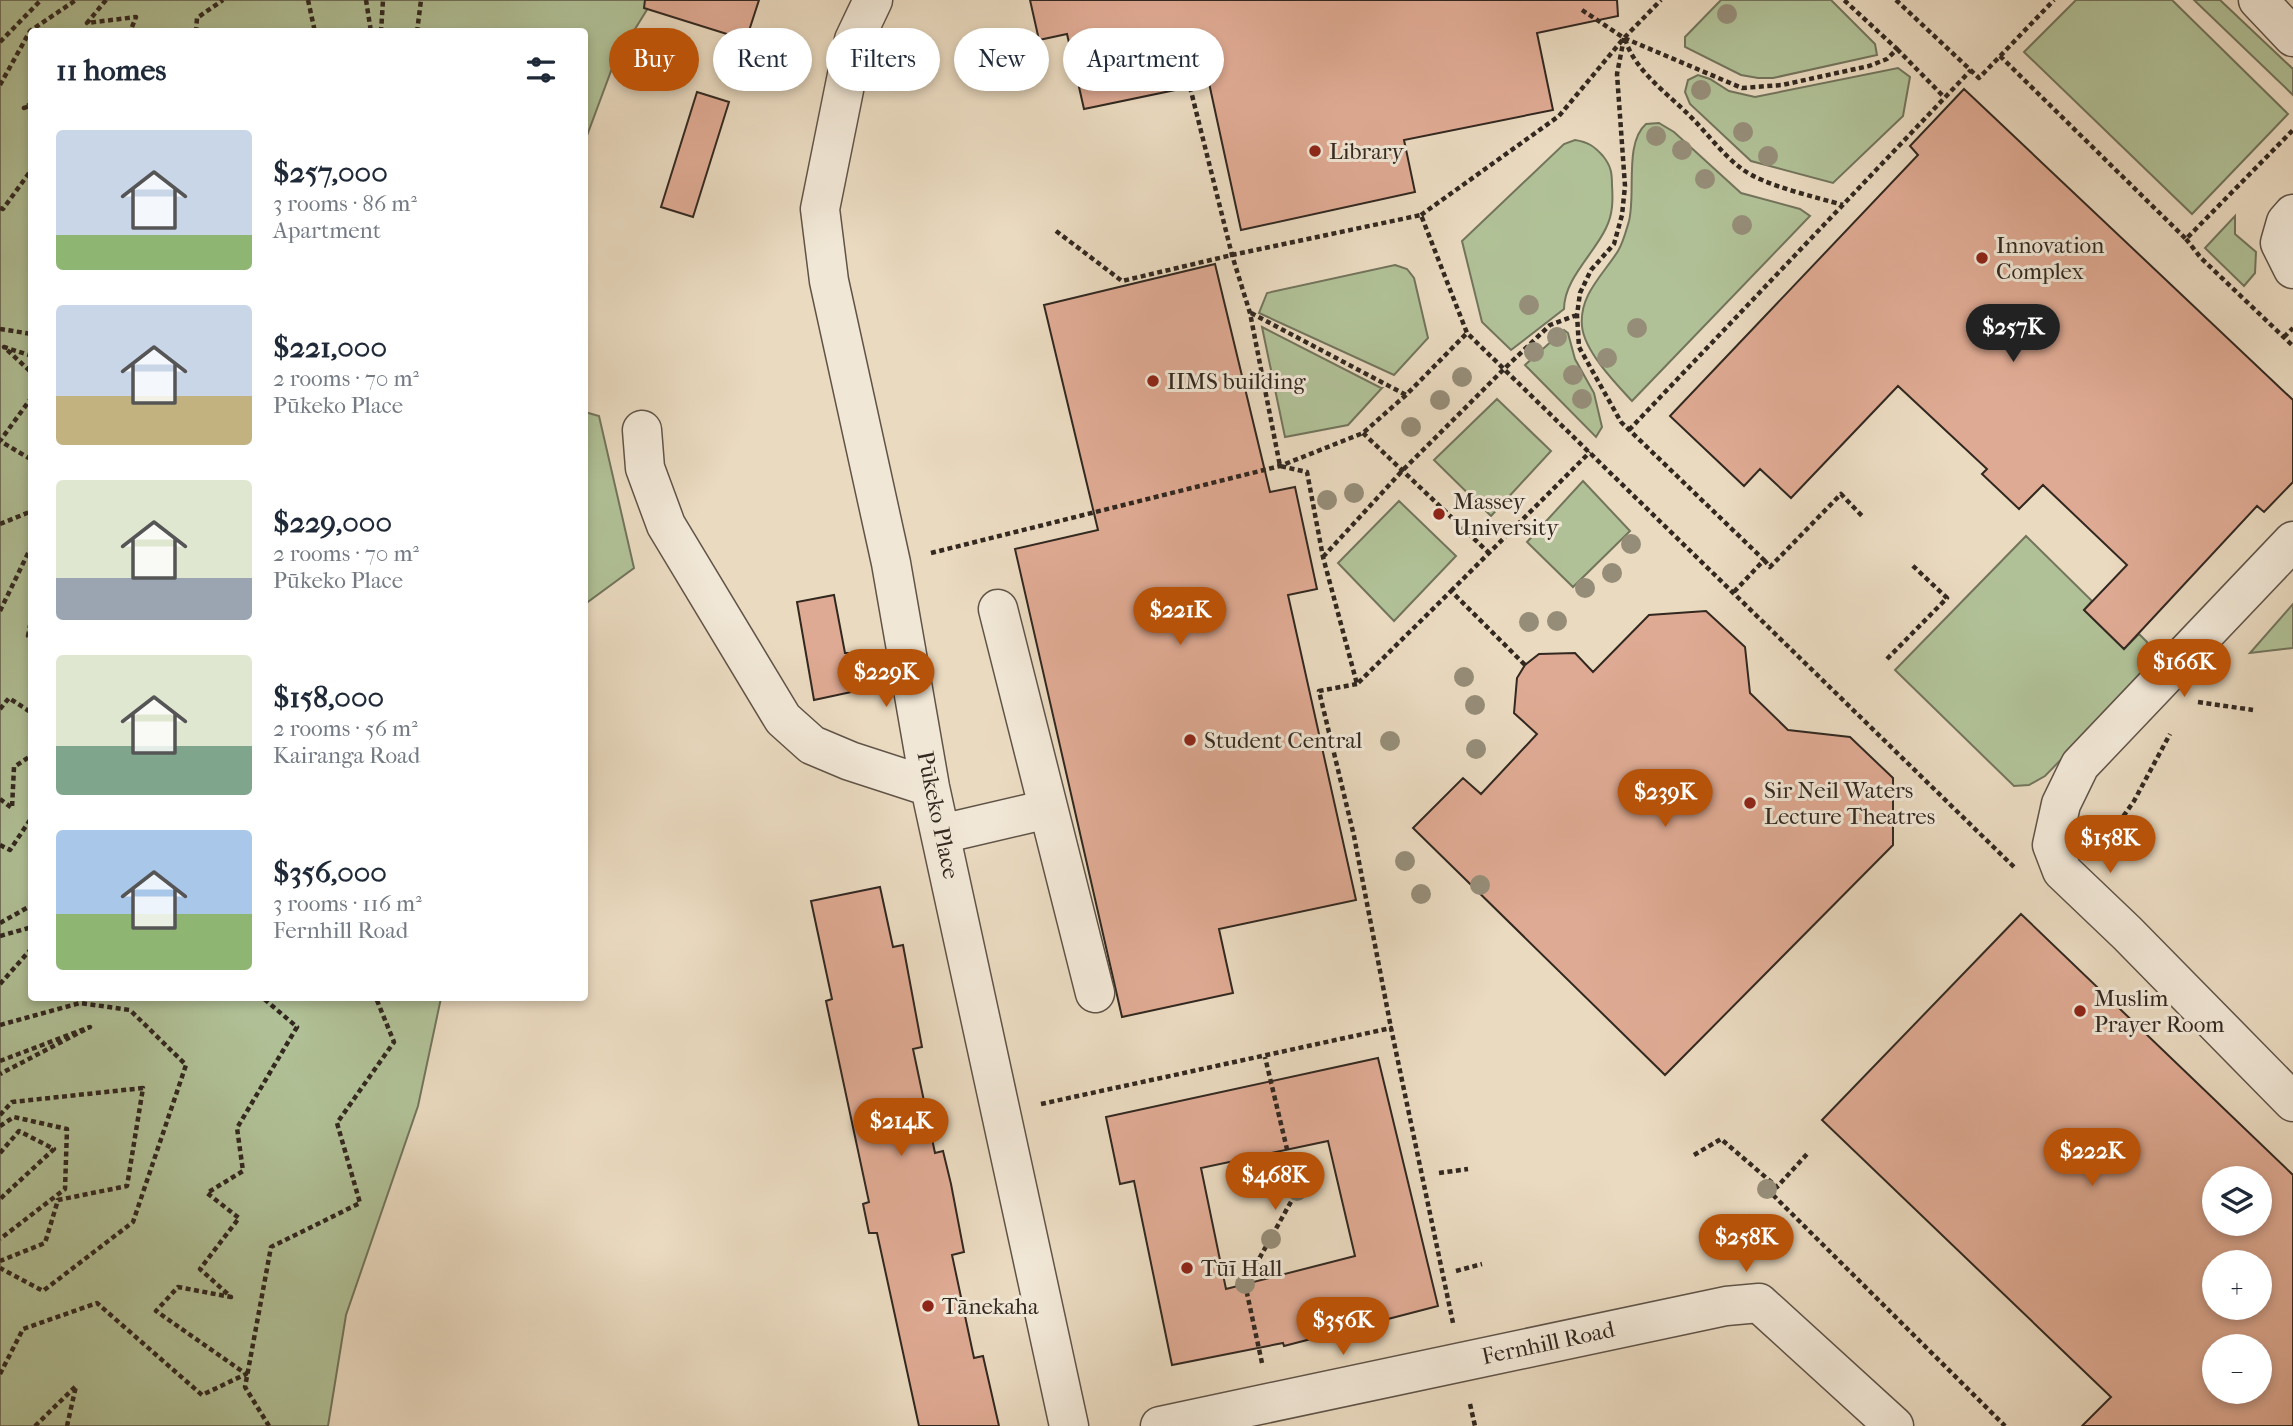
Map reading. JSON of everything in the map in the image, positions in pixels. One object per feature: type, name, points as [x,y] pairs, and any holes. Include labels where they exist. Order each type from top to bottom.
[{"type":"street","name":"Pūkeko Place","points":[[873,0],[853,40],[820,209],[829,281],[891,563],[930,787],[1069,1426]]},
{"type":"street","points":[[2258,0],[2293,37]]},
{"type":"street","points":[[2293,214],[2286,222],[2280,243],[2293,269]]},
{"type":"street","points":[[642,430],[645,468],[666,525],[783,719],[812,745],[850,761],[930,787]]},
{"type":"street","points":[[2293,541],[2080,765],[2061,804],[2052,845],[2062,871],[2127,933],[2293,1102]]},
{"type":"street","points":[[998,609],[1095,993]]},
{"type":"street","points":[[941,834],[1048,809]]},
{"type":"street","name":"Fernhill Road","points":[[1160,1426],[1726,1306],[1759,1303],[1894,1426]]},
{"type":"path","points":[[0,42],[41,0]]},
{"type":"path","points":[[34,28],[76,0]]},
{"type":"path","points":[[106,0],[87,23],[136,17],[132,28]]},
{"type":"path","points":[[197,28],[198,18],[223,0]]},
{"type":"path","points":[[308,0],[314,28]]},
{"type":"path","points":[[366,0],[370,28]]},
{"type":"path","points":[[381,28],[383,0]]},
{"type":"path","points":[[418,28],[421,0]]},
{"type":"path","points":[[1056,231],[1122,281],[1232,254],[1421,215],[1559,116],[1661,0]]},
{"type":"path","points":[[1844,0],[1944,97]]},
{"type":"path","points":[[1896,0],[1979,78],[2054,0]]},
{"type":"path","points":[[1582,10],[1625,38],[1742,88],[1782,85],[1869,66],[1887,59],[1897,49]]},
{"type":"path","points":[[0,85],[28,35]]},
{"type":"path","points":[[1625,38],[1628,50],[1660,90],[1743,170],[1782,186],[1843,205]]},
{"type":"path","points":[[1625,38],[1617,74],[1625,186],[1622,215],[1614,244],[1591,270],[1580,293],[1577,315],[1579,347],[1621,422],[1770,567],[1841,494],[1862,516]]},
{"type":"path","points":[[2000,56],[2186,239],[2201,258],[2293,346]]},
{"type":"path","points":[[1629,430],[1971,70]]},
{"type":"path","points":[[1191,91],[1232,254],[1250,313],[1280,466]]},
{"type":"path","points":[[2186,239],[2293,130]]},
{"type":"path","points":[[0,208],[4,209],[28,175]]},
{"type":"path","points":[[1421,215],[1467,333],[2018,870]]},
{"type":"path","points":[[1250,313],[1406,395]]},
{"type":"path","points":[[1322,557],[1402,471],[1550,325],[1577,315]]},
{"type":"path","points":[[0,328],[28,333]]},
{"type":"path","points":[[2284,337],[2293,328]]},
{"type":"path","points":[[891,563],[1280,466],[1363,433],[1406,395],[1467,333]]},
{"type":"path","points":[[28,355],[4,347],[28,369]]},
{"type":"path","points":[[28,403],[0,442],[28,458]]},
{"type":"path","points":[[1363,433],[1489,552]]},
{"type":"path","points":[[1475,1426],[1391,1028],[1354,836],[1319,691],[1357,684],[1590,452]]},
{"type":"path","points":[[1280,466],[1307,472],[1322,557],[1357,684]]},
{"type":"path","points":[[0,524],[28,513]]},
{"type":"path","points":[[0,611],[28,553]]},
{"type":"path","points":[[1732,594],[1764,560]]},
{"type":"path","points":[[1887,659],[1947,597],[1911,564]]},
{"type":"path","points":[[1451,591],[1525,665]]},
{"type":"path","points":[[0,709],[9,698],[28,710]]},
{"type":"path","points":[[2188,701],[2253,710]]},
{"type":"path","points":[[2104,844],[2134,801],[2176,723]]},
{"type":"path","points":[[0,799],[12,808],[14,767],[28,758]]},
{"type":"path","points":[[0,845],[10,850],[28,823]]},
{"type":"path","points":[[0,923],[28,907]]},
{"type":"path","points":[[0,936],[28,928]]},
{"type":"path","points":[[0,984],[28,952]]},
{"type":"path","points":[[0,1374],[23,1329],[97,1303],[202,1395],[246,1374],[156,1311],[178,1287],[231,1297],[200,1269],[239,1218],[207,1193],[243,1171],[237,1128],[297,1027],[267,1001]]},
{"type":"path","points":[[269,1426],[244,1387],[271,1247],[360,1203],[337,1123],[394,1042],[377,1001]]},
{"type":"path","points":[[0,1025],[80,1003],[131,1010],[186,1065],[133,1222],[43,1291],[0,1268]]},
{"type":"path","points":[[0,1061],[90,1027],[0,1074]]},
{"type":"path","points":[[1002,1112],[1391,1028]]},
{"type":"path","points":[[1265,1057],[1297,1191],[1245,1284],[1271,1403]]},
{"type":"path","points":[[0,1115],[12,1102],[143,1088],[127,1186],[58,1200],[45,1243],[0,1261]]},
{"type":"path","points":[[0,1126],[14,1117],[68,1129],[65,1189],[0,1239]]},
{"type":"path","points":[[0,1153],[19,1131],[54,1149],[0,1199]]},
{"type":"path","points":[[1694,1155],[1721,1139],[1777,1187],[1808,1154]]},
{"type":"path","points":[[1438,1173],[1468,1169]]},
{"type":"path","points":[[1767,1189],[2006,1426]]},
{"type":"path","points":[[1456,1270],[1482,1264]]},
{"type":"path","points":[[35,1426],[76,1386],[67,1426]]},
{"type":"green space","points":[[0,0],[653,0],[636,28],[609,28],[609,76],[588,133],[588,28],[28,28],[28,1001],[440,1001],[418,1106],[346,1315],[328,1426],[0,1426]]},
{"type":"green space","points":[[1721,0],[1831,0],[1875,44],[1877,55],[1773,78],[1741,75],[1685,47],[1685,37]]},
{"type":"green space","points":[[2076,0],[2172,0],[2288,114],[2192,214],[2024,52]]},
{"type":"green space","points":[[2194,0],[2220,0],[2293,69],[2293,95]]},
{"type":"green space","points":[[1898,68],[1910,77],[1903,116],[1833,183],[1751,161],[1690,104],[1685,92],[1688,80],[1698,75],[1729,91],[1755,97]]},
{"type":"green space","points":[[1659,123],[1674,132],[1741,193],[1800,209],[1810,216],[1632,401],[1588,346],[1582,315],[1588,295],[1618,251],[1626,233],[1631,210],[1633,156],[1639,132],[1646,124]]},
{"type":"green space","points":[[1575,140],[1594,147],[1609,166],[1612,177],[1610,217],[1601,238],[1569,287],[1564,309],[1511,350],[1482,322],[1462,241],[1564,144]]},
{"type":"green space","points":[[2235,216],[2235,234],[2256,252],[2255,273],[2244,286],[2205,248]]},
{"type":"green space","points":[[1395,265],[1407,269],[1414,278],[1428,338],[1394,375],[1259,313],[1267,293]]},
{"type":"green space","points":[[1262,327],[1382,388],[1348,425],[1285,437]]},
{"type":"green space","points":[[1564,330],[1568,333],[1575,359],[1594,393],[1602,427],[1596,437],[1525,365]]},
{"type":"green space","points":[[1497,399],[1551,451],[1491,516],[1434,460]]},
{"type":"green space","points":[[588,413],[599,416],[634,568],[588,602]]},
{"type":"green space","points":[[1583,481],[1630,531],[1573,587],[1527,542]]},
{"type":"green space","points":[[1399,501],[1456,556],[1394,621],[1338,563]]},
{"type":"green space","points":[[2026,536],[2092,601],[2084,610],[2124,649],[2139,634],[2147,642],[2146,672],[2045,776],[2029,785],[2014,786],[1895,670]]},
{"type":"green space","points":[[2293,604],[2293,648],[2250,653]]},
{"type":"building","points":[[645,0],[759,0],[750,28],[713,30],[644,8]]},
{"type":"building","name":"Library","points":[[1030,0],[1617,0],[1618,16],[1537,33],[1553,110],[1404,140],[1415,192],[1241,230],[1211,91],[1224,91],[1224,28],[1063,28],[1063,35],[1049,38],[1049,28],[1036,28]]},
{"type":"building","name":"Innovation Complex","points":[[1964,89],[2293,400],[2293,482],[2264,512],[2257,506],[2124,649],[2084,610],[2127,565],[2043,485],[2019,509],[1982,474],[1987,469],[1898,386],[1791,498],[1760,469],[1744,486],[1670,416],[1918,155],[1910,146]]},
{"type":"building","name":"Library","points":[[1080,91],[1171,91],[1084,109]]},
{"type":"building","points":[[697,92],[729,102],[693,217],[661,207]]},
{"type":"building","name":"Student Central","points":[[1215,264],[1270,492],[1295,487],[1317,589],[1288,595],[1356,900],[1219,929],[1233,993],[1122,1017],[1015,549],[1098,530],[1044,305]]},
{"type":"building","points":[[834,595],[845,653],[849,653],[856,691],[814,700],[797,602]]},
{"type":"building","points":[[1706,611],[1745,647],[1750,693],[1788,730],[1850,737],[1893,778],[1893,845],[1665,1075],[1413,828],[1463,778],[1481,794],[1537,734],[1514,713],[1517,678],[1525,665],[1539,654],[1575,653],[1593,672],[1649,615]]},
{"type":"building","points":[[880,887],[893,947],[903,945],[922,1047],[913,1049],[935,1153],[943,1151],[964,1252],[952,1255],[974,1358],[983,1356],[999,1426],[919,1426],[877,1233],[869,1233],[863,1204],[869,1202],[826,1001],[832,999],[811,901]]},
{"type":"building","points":[[2021,914],[2293,1175],[2293,1426],[2082,1426],[2111,1397],[1822,1120]]},
{"type":"building","points":[[1378,1058],[1438,1306],[1284,1346],[1283,1343],[1172,1365],[1134,1181],[1120,1184],[1106,1117]],"holes":[[[1328,1141],[1355,1256],[1226,1289],[1201,1168]]]},
{"type":"place","name":"Library","points":[[1315,151]]},
{"type":"place","name":"Innovation Complex","points":[[1982,258]]},
{"type":"place","name":"IIMS building","points":[[1153,381]]},
{"type":"place","name":"Massey University","points":[[1439,514]]},
{"type":"place","name":"Student Central","points":[[1190,740]]},
{"type":"place","name":"Sir Neil Waters Lecture Theatres","points":[[1750,803]]},
{"type":"place","name":"Muslim Prayer Room","points":[[2080,1011]]},
{"type":"place","name":"Tūī Hall","points":[[1187,1268]]},
{"type":"place","name":"Tānekaha","points":[[928,1306]]}]
